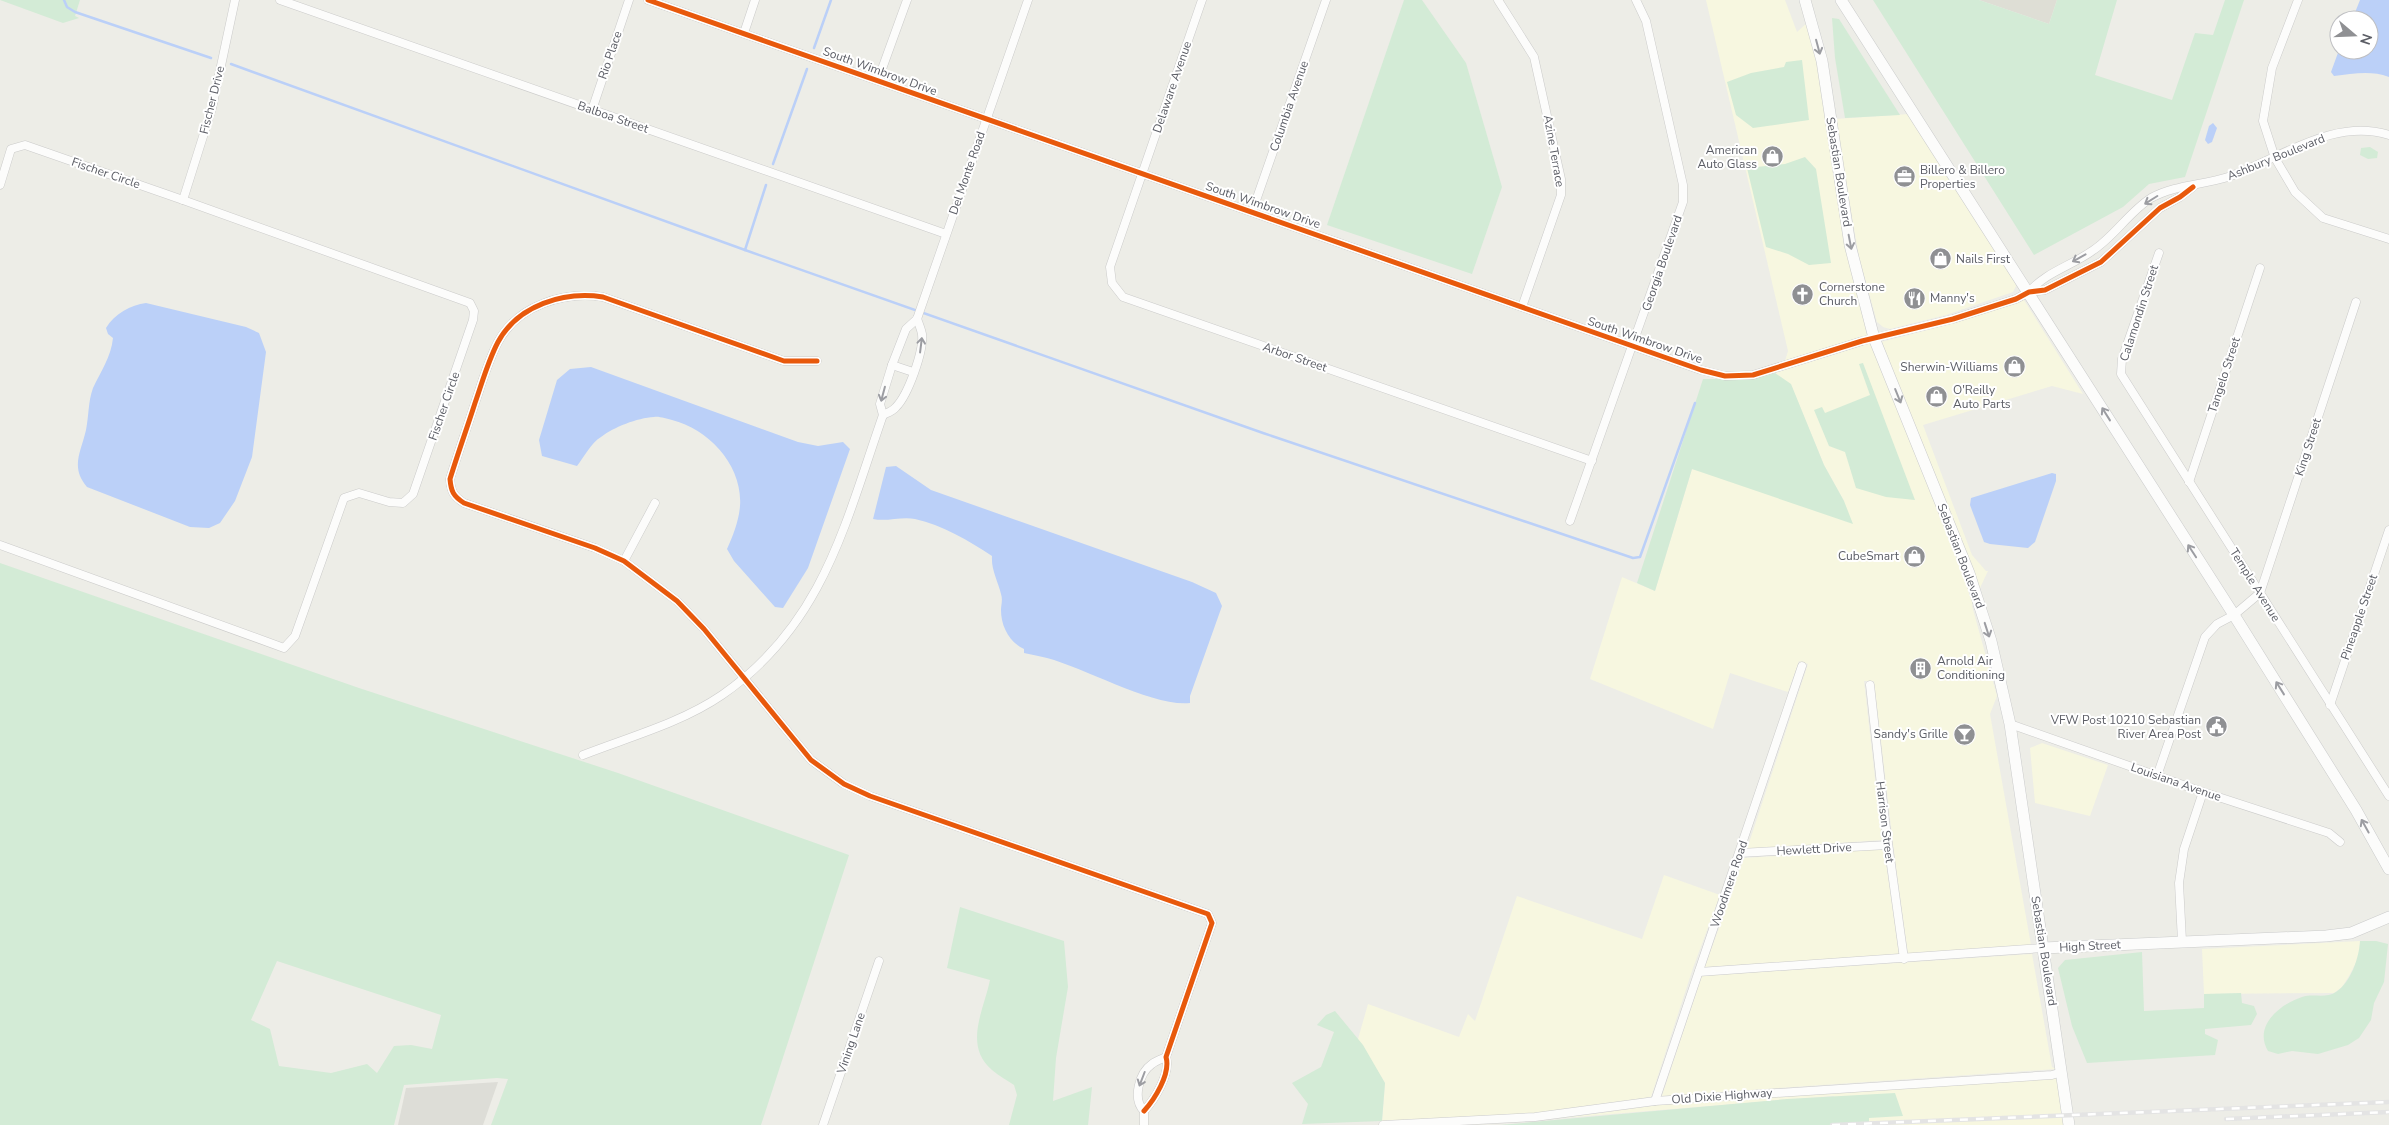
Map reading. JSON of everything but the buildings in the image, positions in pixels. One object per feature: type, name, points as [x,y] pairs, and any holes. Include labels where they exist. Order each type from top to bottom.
[{"type":"main road","name":"Sebastian Boulevard","points":[[1805,0],[1822,61],[1850,245],[1874,338],[1969,573],[1991,641],[2010,724],[2069,1125]]},
{"type":"main road","points":[[1841,0],[2234,615],[2356,810],[2389,869]]},
{"type":"main road","name":"High Street","points":[[2043,948],[2326,936],[2351,933],[2389,918]]},
{"type":"street","name":"Fischer Drive","points":[[184,200],[212,108],[235,0]]},
{"type":"street","name":"Balboa Street","points":[[280,0],[946,234]]},
{"type":"street","name":"Rio Place","points":[[592,110],[629,0]]},
{"type":"street","name":"South Wimbrow Drive","points":[[648,0],[1701,370],[1725,376],[1753,375],[1874,338],[1953,319],[2016,299],[2029,292]]},
{"type":"street","points":[[744,33],[756,0]]},
{"type":"street","points":[[878,80],[907,0]]},
{"type":"street","name":"Del Monte Road","points":[[917,319],[985,119],[1028,0]]},
{"type":"street","name":"Delaware Avenue","points":[[1142,173],[1202,0]]},
{"type":"street","name":"Columbia Avenue","points":[[1252,212],[1326,0]]},
{"type":"street","name":"Azine Terrace","points":[[1498,0],[1534,57],[1561,180],[1561,195],[1522,307]]},
{"type":"street","name":"Georgia Boulevard","points":[[1570,521],[1683,202],[1683,185],[1646,21],[1636,0]]},
{"type":"street","points":[[2298,0],[2272,68],[2263,121],[2275,158],[2295,192],[2323,218],[2389,239]]},
{"type":"street","name":"Ashbury Boulevard","points":[[2029,292],[2039,281],[2093,251],[2151,198],[2177,188],[2228,177],[2320,137],[2351,131],[2389,135]]},
{"type":"street","name":"Fischer Circle","points":[[0,185],[11,149],[25,146],[184,200],[470,303],[474,311],[473,320],[413,494],[403,503],[389,502],[359,493],[344,498],[295,636],[284,648],[0,545]]},
{"type":"street","name":"Arbor Street","points":[[1142,173],[1110,267],[1112,283],[1123,297],[1592,461]]},
{"type":"street","name":"Ashbury Boulevard","points":[[2029,292],[2045,290],[2101,262],[2160,208],[2180,197],[2193,186]]},
{"type":"street","name":"Calamondin Street","points":[[2121,374],[2122,359],[2159,253]]},
{"type":"street","name":"Tangelo Street","points":[[2189,482],[2260,268]]},
{"type":"street","points":[[817,361],[784,361],[603,297],[587,295],[563,297],[546,302],[516,320],[499,340],[490,360],[450,479],[450,489],[455,497],[464,503],[595,548],[624,561],[677,601],[704,629],[811,760],[844,784],[870,796],[1208,914],[1212,923],[1166,1057],[1166,1070],[1155,1096],[1144,1111],[1144,1125]]},
{"type":"street","name":"King Street","points":[[2260,593],[2356,302]]},
{"type":"street","points":[[583,755],[681,718],[721,696],[763,662],[795,625],[820,585],[839,542],[883,415],[880,404],[892,365],[906,329],[917,319],[922,335],[920,352],[913,372],[904,396],[895,408],[883,415]]},
{"type":"street","points":[[892,365],[913,372]]},
{"type":"street","name":"Temple Avenue","points":[[2121,374],[2389,796]]},
{"type":"street","points":[[624,561],[655,503]]},
{"type":"street","name":"Pineapple Street","points":[[2330,705],[2389,530]]},
{"type":"street","points":[[2157,776],[2205,637],[2217,624],[2234,615],[2260,593]]},
{"type":"street","name":"Woodmere Road","points":[[1655,1101],[1802,666]]},
{"type":"street","name":"Harrison Street","points":[[1870,685],[1888,844],[1904,959]]},
{"type":"street","name":"Louisiana Avenue","points":[[2010,724],[2203,792],[2329,833],[2340,842]]},
{"type":"street","points":[[2182,941],[2179,882],[2184,849],[2203,792]]},
{"type":"street","name":"Hewlett Drive","points":[[1740,853],[1888,844]]},
{"type":"street","name":"High Street","points":[[1698,972],[2043,948]]},
{"type":"street","name":"Vining Lane","points":[[823,1125],[879,961]]},
{"type":"street","points":[[1144,1111],[1140,1107],[1138,1095],[1142,1077],[1152,1063],[1166,1057]]},
{"type":"street","name":"Old Dixie Highway","points":[[1383,1125],[1535,1117],[1655,1101],[2052,1075],[2062,1072]]},
{"type":"shaded area","points":[[0,0],[80,0],[75,16],[79,18],[63,23]]},
{"type":"shaded area","points":[[1404,0],[1422,0],[1466,63],[1502,187],[1472,274],[1327,225]]},
{"type":"shaded area","points":[[1706,0],[1785,0],[1797,32],[1807,23],[1817,61],[1869,335],[1785,361],[1788,351]]},
{"type":"shaded area","points":[[1873,0],[1979,0],[2049,24],[2057,0],[2117,0],[2095,75],[2172,100],[2195,33],[2213,35],[2225,0],[2244,0],[2185,177],[2149,184],[2123,207],[2034,255]]},
{"type":"shaded area","points":[[1979,0],[2057,0],[2049,24]]},
{"type":"shaded area","points":[[1832,18],[1839,19],[1900,115],[1845,118],[1835,58]]},
{"type":"shaded area","points":[[1802,60],[1809,120],[1753,128],[1736,115],[1727,82],[1751,73],[1784,67],[1786,62]]},
{"type":"shaded area","points":[[1909,114],[2014,278],[2016,286],[2013,292],[1946,315],[1890,329],[1883,327],[1877,322],[1859,257],[1835,119]]},
{"type":"shaded area","points":[[2370,147],[2378,152],[2377,158],[2368,159],[2360,155],[2361,148]]},
{"type":"shaded area","points":[[1805,157],[1816,169],[1831,263],[1809,265],[1788,254],[1766,247],[1747,168],[1785,164]]},
{"type":"shaded area","points":[[2024,300],[2083,394],[2052,386],[1923,425],[1972,555],[1988,571],[1979,590],[1881,342],[1955,323]]},
{"type":"shaded area","points":[[1871,343],[1964,574],[1973,603],[1972,606],[1997,696],[1990,714],[2031,945],[1908,954],[1874,681],[1864,681],[1882,840],[1747,849],[1808,664],[1799,661],[1788,692],[1730,673],[1713,729],[1590,679],[1622,577],[1655,591],[1692,469],[1844,501],[1824,465],[1791,385],[1775,373]]},
{"type":"shaded area","points":[[1863,363],[1915,500],[1886,497],[1856,488],[1845,452],[1829,446],[1814,410],[1822,407],[1825,413],[1870,395],[1859,364]]},
{"type":"shaded area","points":[[1775,373],[1791,384],[1824,465],[1844,501],[1853,524],[1692,469],[1655,591],[1637,583],[1703,379],[1754,379]]},
{"type":"shaded area","points":[[0,563],[359,688],[618,773],[849,855],[761,1125],[491,1125],[508,1079],[497,1078],[404,1085],[394,1125],[0,1125]],"holes":[[[277,961],[441,1015],[432,1049],[411,1045],[394,1046],[377,1073],[367,1064],[331,1073],[279,1066],[270,1029],[251,1020]]]},
{"type":"shaded area","points":[[2042,743],[2108,765],[2090,816],[2035,803],[2030,748]]},
{"type":"shaded area","points":[[1884,849],[1899,955],[1705,967],[1744,858]]},
{"type":"shaded area","points":[[1664,875],[1720,895],[1693,968],[1651,1097],[1534,1113],[1382,1121],[1385,1083],[1358,1039],[1368,1004],[1459,1037],[1468,1014],[1475,1021],[1517,896],[1642,939]]},
{"type":"shaded area","points":[[960,907],[1064,941],[1068,987],[1056,1058],[1053,1101],[1092,1087],[1088,1125],[1009,1125],[1017,1095],[1014,1085],[992,1070],[983,1060],[977,1038],[980,1015],[990,980],[947,968]]},
{"type":"shaded area","points":[[2360,941],[2359,957],[2342,987],[2334,993],[2204,994],[2202,949]]},
{"type":"shaded area","points":[[2360,941],[2376,941],[2388,944],[2384,982],[2374,1003],[2371,1020],[2359,1038],[2348,1045],[2318,1054],[2292,1051],[2278,1054],[2268,1051],[2264,1042],[2264,1033],[2271,1017],[2294,1000],[2306,996],[2332,994],[2341,988],[2353,969]]},
{"type":"shaded area","points":[[2142,952],[2144,1011],[2204,1008],[2204,994],[2241,993],[2242,1003],[2254,1006],[2257,1014],[2251,1025],[2205,1029],[2205,1034],[2218,1040],[2215,1055],[2087,1063],[2072,1026],[2058,968],[2065,960]]},
{"type":"shaded area","points":[[2032,954],[2052,1067],[2056,1069],[1662,1096],[1702,976]]},
{"type":"shaded area","points":[[1335,1011],[1363,1045],[1385,1083],[1382,1121],[1302,1124],[1308,1104],[1292,1083],[1321,1067],[1334,1032],[1317,1025],[1326,1015]]},
{"type":"shaded area","points":[[2058,1078],[2064,1125],[1869,1125],[1869,1118],[1833,1096],[1563,1118],[1659,1105]]},
{"type":"shaded area","points":[[498,1082],[483,1125],[398,1125],[406,1088]]},
{"type":"shaded area","points":[[1895,1093],[1903,1116],[1869,1118],[1869,1125],[1500,1125],[1787,1099]]},
{"type":"water","points":[[2360,0],[2389,0],[2389,77],[2368,73],[2334,76],[2331,72],[2335,60],[2379,60],[2379,10],[2356,10]]},
{"type":"water","points":[[2213,123],[2217,128],[2212,142],[2208,144],[2205,140],[2209,126]]},
{"type":"water","points":[[146,303],[246,327],[259,333],[266,352],[252,457],[235,501],[220,523],[209,528],[190,527],[87,487],[79,473],[78,459],[86,430],[91,393],[108,358],[112,345],[113,338],[108,334],[106,328],[123,311]]},
{"type":"water","points":[[591,367],[798,442],[818,446],[843,442],[850,449],[808,568],[783,608],[775,607],[734,561],[727,549],[740,506],[736,477],[721,451],[699,432],[672,420],[658,417],[640,419],[606,433],[594,443],[577,466],[542,456],[539,440],[557,380],[570,369]]},
{"type":"water","points":[[896,466],[931,490],[1192,582],[1216,593],[1222,606],[1190,696],[1190,703],[1175,703],[1157,699],[1063,663],[1024,653],[1024,649],[1010,638],[1002,622],[1002,596],[994,571],[992,556],[936,525],[910,518],[873,519],[886,467]]},
{"type":"water","points":[[2052,473],[2056,474],[2056,481],[2035,542],[2028,548],[1984,542],[1970,505],[1971,498]]},
{"type":"waterway","points":[[64,0],[67,7],[75,12],[211,58]]},
{"type":"waterway","points":[[814,48],[831,0]]},
{"type":"waterway","points":[[231,64],[745,250],[1263,433],[1633,558],[1640,557],[1695,403]]},
{"type":"waterway","points":[[773,164],[807,69]]},
{"type":"waterway","points":[[745,250],[766,185]]},
{"type":"railway","points":[[1832,1125],[2389,1102]]},
{"type":"railway","points":[[2226,1119],[2389,1112]]},
{"type":"cycle path","points":[[648,0],[1701,370],[1725,376],[1753,375],[1862,341],[1953,319],[2016,299],[2029,292],[2045,290],[2101,262],[2160,208],[2193,187]]},
{"type":"cycle path","points":[[817,361],[784,361],[603,297],[573,296],[543,303],[517,319],[507,329],[494,349],[450,479],[452,490],[457,498],[464,503],[595,548],[624,561],[677,601],[704,629],[811,760],[844,784],[870,796],[1208,914],[1212,923],[1166,1057],[1167,1064],[1164,1079],[1157,1094],[1144,1111]]},
{"type":"place","name":"American Auto Glass","points":[[1773,157]]},
{"type":"place","name":"Billero & Billero Properties","points":[[1904,177]]},
{"type":"place","name":"Nails First","points":[[1940,259]]},
{"type":"place","name":"Cornerstone Church","points":[[1803,294]]},
{"type":"place","name":"Manny's","points":[[1914,298]]},
{"type":"place","name":"Sherwin-Williams","points":[[2014,367]]},
{"type":"place","name":"O'Reilly Auto Parts","points":[[1937,397]]},
{"type":"place","name":"CubeSmart","points":[[1915,556]]},
{"type":"place","name":"Arnold Air Conditioning","points":[[1921,668]]},
{"type":"place","name":"VFW Post 10210 Sebastian River Area Post","points":[[2217,727]]},
{"type":"place","name":"Sandy's Grille","points":[[1964,734]]}]
